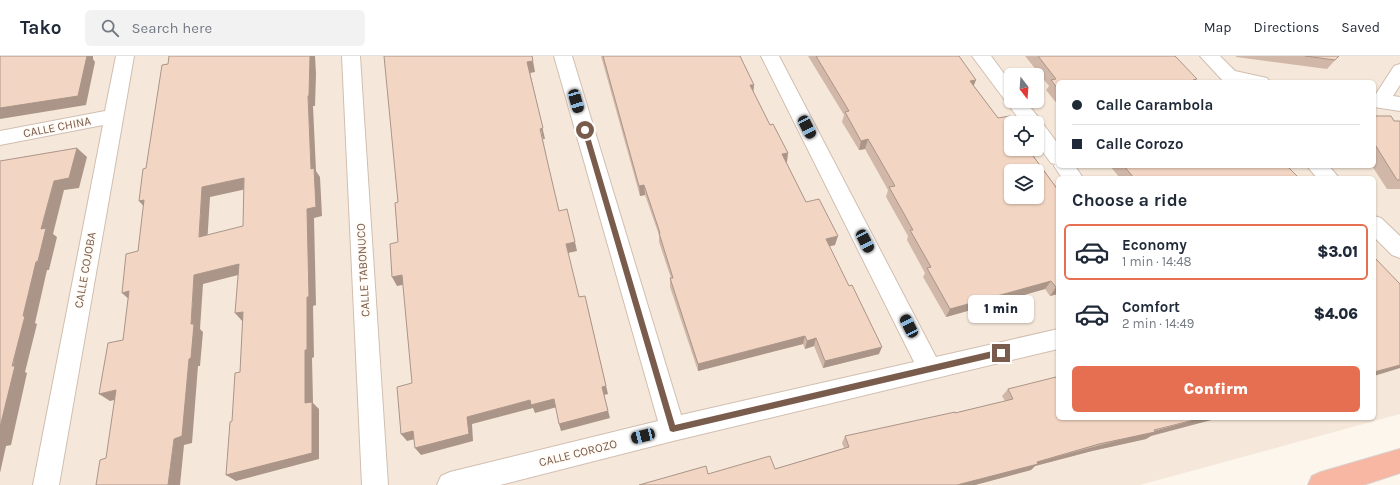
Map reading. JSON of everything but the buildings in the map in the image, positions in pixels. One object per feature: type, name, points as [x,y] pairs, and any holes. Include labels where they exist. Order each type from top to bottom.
[{"type":"highway","points":[[1321,485],[1400,461]]},
{"type":"street","name":"CALLE COJOBA","points":[[46,485],[125,56]]},
{"type":"street","name":"CALLE TABONUCO","points":[[352,56],[375,485]]},
{"type":"street","points":[[563,56],[673,429]]},
{"type":"street","points":[[770,56],[930,369]]},
{"type":"street","points":[[981,56],[1004,87]]},
{"type":"street","points":[[1209,56],[1233,80]]},
{"type":"street","points":[[1400,70],[1378,100],[1400,104]]},
{"type":"street","points":[[1020,108],[1027,116]]},
{"type":"street","name":"CALLE CHINA","points":[[0,138],[114,116]]},
{"type":"street","points":[[1044,139],[1056,155]]},
{"type":"street","points":[[1319,168],[1327,176]]},
{"type":"street","points":[[1376,226],[1400,249]]},
{"type":"street","name":"CALLE COROZO","points":[[450,485],[673,429],[1056,340]]},
{"type":"shaded area","points":[[0,56],[1400,56],[1400,414],[1140,485],[0,485]]},
{"type":"route","points":[[585,130],[673,429],[1001,353]]}]
